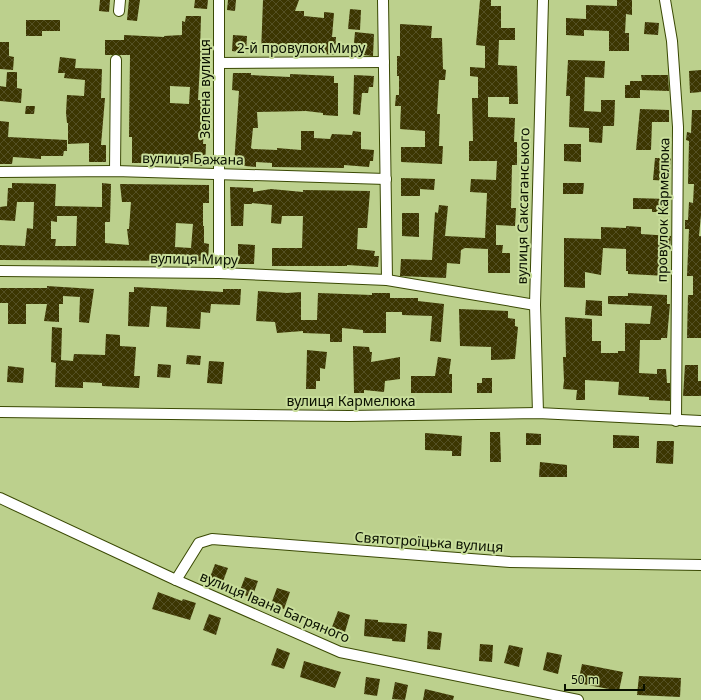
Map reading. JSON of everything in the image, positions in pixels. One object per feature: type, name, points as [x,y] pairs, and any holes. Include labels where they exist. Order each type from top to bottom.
[{"type":"street","points":[[120,0],[120,11]]},
{"type":"street","name":"Зелена вулиця","points":[[219,0],[219,273]]},
{"type":"street","points":[[383,0],[387,280]]},
{"type":"street","name":"вулиця Саксаганського","points":[[538,413],[535,305],[543,0]]},
{"type":"street","name":"провулок Кармелюка","points":[[665,0],[672,41],[678,128],[676,421]]},
{"type":"street","points":[[115,171],[116,60]]},
{"type":"street","name":"2-й провулок Миру","points":[[219,63],[384,62]]},
{"type":"street","name":"вулиця Бажана","points":[[0,172],[115,171],[386,179]]},
{"type":"street","name":"вулиця Миру","points":[[0,271],[219,273],[387,280],[535,305]]},
{"type":"street","name":"вулиця Кармелюка","points":[[0,412],[349,416],[538,413],[676,421],[701,421]]},
{"type":"street","name":"вулиця Івана Багряного","points":[[0,498],[176,580],[340,652],[578,700]]},
{"type":"street","name":"Святотроїцька вулиця","points":[[176,580],[199,543],[212,539],[510,562],[701,565]]},
{"type":"building","points":[[100,0],[110,0],[109,12],[99,11]]},
{"type":"building","points":[[129,0],[140,0],[137,21],[127,20]]},
{"type":"building","points":[[195,0],[208,0],[207,9],[194,8]]},
{"type":"building","points":[[228,0],[236,0],[235,11],[227,10]]},
{"type":"building","points":[[263,0],[299,0],[295,11],[304,11],[304,16],[324,18],[324,12],[334,13],[332,37],[336,37],[335,55],[304,52],[304,54],[261,53]]},
{"type":"building","points":[[480,0],[491,0],[491,6],[501,6],[501,28],[515,28],[515,40],[499,40],[498,65],[517,66],[518,104],[509,104],[509,97],[488,97],[488,117],[515,118],[514,142],[517,142],[517,165],[512,165],[511,208],[516,208],[515,226],[496,225],[496,245],[503,245],[502,253],[510,253],[510,273],[488,273],[488,249],[465,248],[461,250],[460,264],[447,263],[446,278],[400,276],[401,259],[432,260],[435,212],[438,213],[439,205],[448,206],[445,236],[485,238],[487,193],[470,192],[471,179],[496,180],[497,161],[469,161],[469,141],[473,141],[472,98],[478,98],[478,77],[470,76],[470,67],[485,68],[485,46],[476,45]]},
{"type":"building","points":[[617,0],[632,0],[632,15],[626,14],[625,33],[629,33],[629,51],[609,51],[609,31],[584,30],[584,36],[566,35],[566,18],[586,19],[586,5],[617,6]]},
{"type":"building","points":[[350,9],[361,10],[360,30],[348,29]]},
{"type":"building","points":[[186,16],[201,16],[200,51],[203,51],[202,64],[200,64],[198,100],[206,100],[203,144],[206,144],[205,166],[194,166],[194,162],[146,161],[146,163],[132,163],[132,137],[129,137],[130,55],[105,55],[105,40],[124,40],[124,35],[164,37],[182,35],[182,21],[185,22]],"holes":[[[170,86],[190,87],[189,104],[170,103]]]},
{"type":"building","points":[[26,20],[60,20],[60,31],[42,31],[42,36],[26,36]]},
{"type":"building","points":[[645,22],[659,23],[658,35],[644,34]]},
{"type":"building","points":[[400,24],[432,26],[431,38],[442,38],[443,69],[446,70],[445,80],[439,80],[437,114],[440,114],[439,146],[443,146],[442,164],[401,162],[401,147],[425,147],[425,131],[400,129],[401,106],[395,106],[396,95],[399,95],[397,56],[400,56]]},
{"type":"building","points":[[355,32],[374,34],[373,56],[353,54]]},
{"type":"building","points":[[233,35],[247,36],[246,53],[232,51]]},
{"type":"building","points":[[0,42],[9,42],[9,56],[14,57],[13,70],[0,69]]},
{"type":"building","points":[[60,57],[76,59],[75,68],[102,69],[101,98],[105,98],[101,145],[106,145],[106,162],[89,162],[89,143],[68,144],[68,123],[66,113],[67,95],[84,96],[85,80],[64,78],[65,73],[58,73]]},
{"type":"building","points":[[568,60],[605,61],[604,78],[585,77],[584,111],[601,112],[601,100],[615,100],[614,126],[603,126],[602,143],[589,142],[589,128],[569,127],[570,96],[566,96]]},
{"type":"building","points":[[701,70],[701,92],[690,93],[689,71]]},
{"type":"building","points":[[7,72],[17,72],[17,88],[22,89],[21,103],[0,101],[0,86],[6,87]]},
{"type":"building","points":[[233,73],[251,73],[251,75],[290,77],[290,74],[334,76],[334,83],[338,83],[338,116],[323,115],[323,113],[306,111],[257,112],[258,128],[253,128],[251,148],[301,150],[301,131],[314,131],[314,138],[330,139],[332,134],[352,135],[353,131],[361,132],[361,149],[374,150],[373,161],[370,161],[369,167],[344,165],[344,168],[272,167],[272,163],[256,162],[256,167],[234,165],[239,91],[232,90]]},
{"type":"building","points":[[354,75],[374,76],[373,87],[369,87],[368,93],[362,93],[360,115],[353,114]]},
{"type":"building","points":[[641,75],[668,75],[669,91],[640,90],[640,98],[625,98],[625,85],[630,85],[630,81],[642,81]]},
{"type":"building","points":[[26,106],[35,106],[34,114],[25,114]]},
{"type":"building","points":[[640,109],[669,110],[669,122],[652,122],[651,150],[636,150]]},
{"type":"building","points":[[692,110],[701,110],[701,215],[699,236],[701,236],[701,338],[687,338],[688,295],[693,295],[693,276],[687,276],[689,229],[685,229],[685,220],[688,220],[689,202],[693,203],[694,184],[688,184],[689,141],[686,140],[687,132],[691,133]]},
{"type":"building","points":[[0,121],[9,122],[8,137],[67,140],[67,151],[64,151],[63,156],[41,156],[41,159],[13,157],[12,164],[0,164]]},
{"type":"building","points":[[564,144],[581,144],[581,162],[564,161]]},
{"type":"building","points":[[655,158],[671,158],[669,181],[653,180]]},
{"type":"building","points":[[401,178],[435,179],[434,190],[420,189],[420,196],[401,196]]},
{"type":"building","points":[[12,183],[56,184],[55,206],[102,207],[102,183],[111,184],[110,222],[105,222],[105,243],[129,245],[127,229],[129,229],[131,202],[122,202],[120,184],[209,185],[209,203],[203,203],[204,243],[209,244],[208,261],[0,260],[0,245],[25,246],[27,228],[33,229],[34,202],[17,202],[15,221],[0,220],[0,207],[7,206],[8,188],[12,188]],"holes":[[[57,216],[77,216],[76,246],[55,246],[56,239],[51,239],[51,221],[57,222]],[[176,223],[193,224],[191,248],[175,247]]]},
{"type":"building","points":[[563,183],[584,183],[583,194],[563,194]]},
{"type":"building","points":[[230,187],[253,188],[253,192],[271,189],[303,192],[303,190],[370,191],[367,228],[358,228],[357,249],[375,251],[374,256],[379,256],[378,267],[347,265],[272,266],[272,248],[302,248],[303,216],[282,216],[281,224],[271,223],[272,205],[252,203],[244,204],[243,226],[231,226]]},
{"type":"building","points":[[633,198],[668,199],[668,212],[652,212],[652,209],[633,209]]},
{"type":"building","points":[[402,213],[419,213],[419,237],[402,236]]},
{"type":"building","points":[[626,226],[641,227],[641,234],[671,236],[670,247],[668,247],[667,276],[628,274],[628,271],[626,271],[626,249],[603,248],[601,275],[585,272],[585,288],[564,287],[564,238],[601,239],[601,227],[626,228]]},
{"type":"building","points":[[238,244],[255,245],[254,264],[238,264]]},
{"type":"building","points":[[47,286],[94,289],[89,323],[79,322],[80,297],[63,296],[63,304],[59,304],[59,322],[44,321],[47,304],[26,304],[26,324],[8,324],[8,303],[0,303],[0,288],[47,288]]},
{"type":"building","points":[[134,287],[223,292],[223,289],[241,289],[240,305],[211,304],[210,313],[201,312],[200,329],[166,327],[167,307],[151,306],[149,327],[128,326],[129,292],[134,292]]},
{"type":"building","points":[[258,291],[287,293],[301,292],[301,320],[317,320],[318,293],[372,295],[372,293],[390,293],[390,298],[418,298],[418,301],[444,304],[441,342],[430,341],[432,316],[402,315],[402,312],[386,312],[386,333],[363,333],[363,330],[342,328],[342,342],[330,342],[330,334],[303,333],[303,331],[277,333],[275,322],[256,321]]},
{"type":"building","points":[[628,293],[667,295],[667,304],[670,304],[667,338],[661,338],[661,340],[640,340],[639,373],[657,374],[657,369],[666,369],[667,383],[670,383],[670,401],[649,400],[649,397],[618,395],[619,382],[585,380],[585,400],[576,400],[577,390],[563,389],[563,357],[566,357],[565,317],[592,319],[592,341],[601,341],[601,353],[618,353],[618,351],[625,351],[625,323],[650,324],[652,306],[608,304],[608,296],[628,296]]},
{"type":"building","points":[[586,300],[602,301],[602,316],[585,315]]},
{"type":"building","points":[[459,309],[508,311],[508,318],[515,319],[515,326],[518,327],[515,359],[491,360],[491,347],[460,346]]},
{"type":"building","points":[[52,327],[62,328],[61,360],[73,361],[74,354],[105,355],[106,334],[120,335],[120,346],[136,347],[134,376],[140,376],[139,388],[102,386],[102,383],[83,382],[83,388],[55,387],[56,363],[51,362]]},
{"type":"building","points":[[353,346],[369,347],[370,352],[372,352],[371,362],[400,357],[400,379],[385,381],[384,392],[364,390],[364,393],[354,393]]},
{"type":"building","points":[[307,350],[327,352],[325,369],[320,368],[320,381],[316,381],[316,389],[306,389]]},
{"type":"building","points":[[187,355],[201,356],[200,365],[186,364]]},
{"type":"building","points":[[438,357],[451,359],[449,374],[452,374],[452,393],[411,393],[411,376],[435,376]]},
{"type":"building","points":[[209,361],[224,362],[222,384],[207,383]]},
{"type":"building","points":[[158,364],[171,365],[170,378],[157,377]]},
{"type":"building","points":[[685,365],[698,365],[698,381],[701,381],[701,396],[683,396]]},
{"type":"building","points":[[8,366],[24,368],[23,383],[7,382]]},
{"type":"building","points":[[482,378],[492,378],[492,393],[477,393],[477,383],[482,383]]},
{"type":"building","points":[[490,432],[500,432],[501,462],[490,462]]},
{"type":"building","points":[[425,433],[462,436],[461,456],[452,456],[452,451],[425,450]]},
{"type":"building","points":[[526,433],[541,434],[541,445],[526,445]]},
{"type":"building","points":[[613,435],[639,436],[639,448],[613,448]]},
{"type":"building","points":[[657,441],[674,441],[673,464],[656,463]]},
{"type":"building","points":[[540,462],[567,465],[567,477],[539,477]]},
{"type":"building","points":[[215,564],[228,568],[222,584],[209,580]]},
{"type":"building","points":[[245,577],[258,581],[252,598],[239,593]]},
{"type":"building","points":[[277,588],[290,592],[284,609],[271,604]]},
{"type":"building","points":[[158,592],[182,601],[183,599],[196,603],[190,620],[152,609]]},
{"type":"building","points":[[338,611],[350,615],[345,632],[332,627]]},
{"type":"building","points":[[209,614],[221,618],[216,635],[203,630]]},
{"type":"building","points":[[365,619],[378,620],[378,622],[407,624],[405,642],[364,636]]},
{"type":"building","points":[[428,631],[442,633],[440,650],[427,649]]},
{"type":"building","points":[[480,644],[493,645],[492,662],[479,661]]},
{"type":"building","points":[[509,645],[523,648],[519,667],[504,663]]},
{"type":"building","points":[[277,648],[290,653],[284,669],[271,665]]},
{"type":"building","points":[[547,652],[562,655],[558,674],[543,670]]},
{"type":"building","points":[[304,661],[341,672],[335,688],[300,677]]},
{"type":"building","points":[[582,664],[623,672],[619,691],[578,683]]},
{"type":"building","points":[[639,676],[681,678],[680,697],[637,695]]},
{"type":"building","points":[[366,677],[380,679],[377,696],[364,694]]},
{"type":"building","points":[[395,682],[408,685],[405,700],[392,699]]},
{"type":"building","points":[[425,689],[454,696],[453,700],[423,700]]}]
